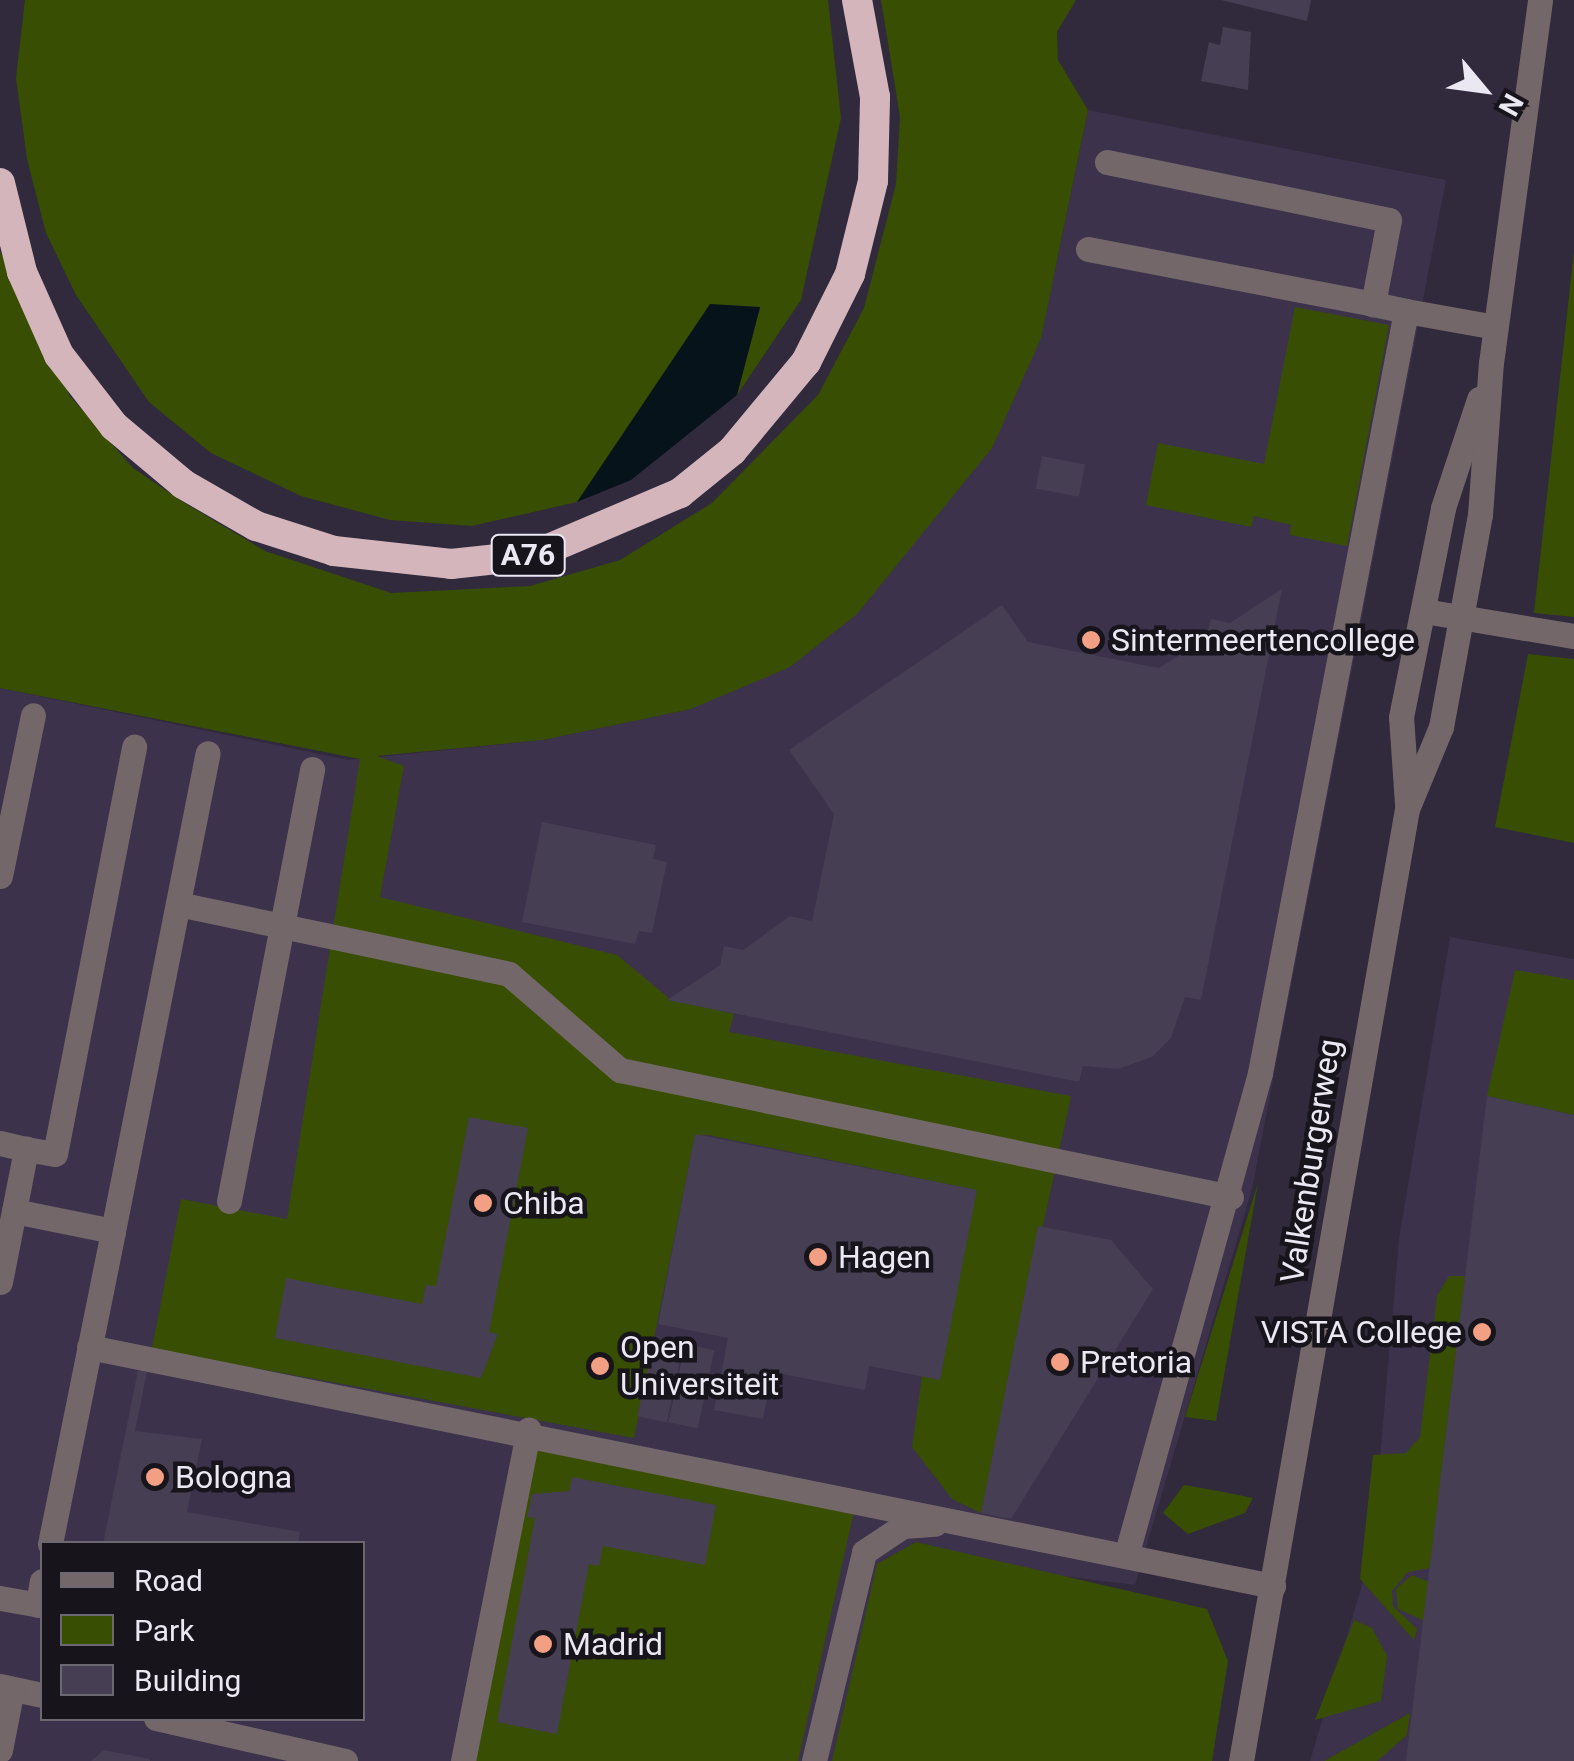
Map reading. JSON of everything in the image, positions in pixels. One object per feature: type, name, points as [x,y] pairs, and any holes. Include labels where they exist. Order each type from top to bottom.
[{"type":"highway","name":"A76","points":[[0,183],[22,272],[59,355],[114,426],[183,484],[256,526],[334,551],[451,564],[534,554],[680,492],[732,451],[806,362],[850,274],[874,180],[875,97],[857,0]]},
{"type":"street","name":"Valkenburgerweg","points":[[1241,1761],[1407,809],[1441,727],[1462,618],[1491,362],[1540,0]]},
{"type":"street","points":[[1107,162],[1389,220],[1374,304]]},
{"type":"street","points":[[1088,249],[1496,327]]},
{"type":"street","points":[[1128,1550],[1231,1197],[1406,311]]},
{"type":"street","name":"Valkenburgerweg","points":[[1407,809],[1401,716],[1443,508],[1491,362]]},
{"type":"street","points":[[1424,611],[1574,636]]},
{"type":"street","points":[[0,876],[32,715]]},
{"type":"street","points":[[0,1143],[55,1154],[134,747]]},
{"type":"street","points":[[51,1541],[208,752]]},
{"type":"street","points":[[229,1201],[312,770]]},
{"type":"street","points":[[178,904],[509,974],[620,1070],[1231,1197]]},
{"type":"street","points":[[0,1282],[26,1149]]},
{"type":"street","points":[[14,1211],[113,1232]]},
{"type":"street","points":[[89,1347],[528,1429],[951,1523],[1128,1550],[1273,1586]]},
{"type":"street","points":[[463,1761],[528,1429]]},
{"type":"street","points":[[814,1761],[864,1552],[903,1526],[951,1523]]},
{"type":"street","points":[[0,1598],[38,1605],[40,1593]]},
{"type":"street","points":[[0,1750],[6,1688],[40,1695]]},
{"type":"street","points":[[169,1721],[345,1761]]},
{"type":"shaded area","points":[[1088,110],[1446,180],[1252,1189],[1135,1585],[893,1555],[840,1761],[0,1761],[0,688],[348,760],[543,740],[691,709],[1055,271]]},
{"type":"shaded area","points":[[710,304],[760,307],[737,395],[631,480],[577,502]]},
{"type":"shaded area","name":"VISTA College","points":[[1450,937],[1574,959],[1574,1761],[1310,1761],[1372,1551],[1399,1239]]},
{"type":"green space","points":[[25,0],[828,0],[841,118],[801,300],[737,395],[760,308],[645,412],[577,502],[472,526],[390,520],[301,496],[211,453],[149,402],[76,295],[46,233],[27,159],[16,78]]},
{"type":"green space","points":[[881,0],[1076,0],[1057,32],[1058,60],[1088,110],[1041,338],[992,448],[857,614],[790,667],[691,709],[543,740],[377,756],[404,766],[380,897],[617,955],[670,999],[734,1014],[729,1032],[1071,1096],[981,1513],[952,1499],[912,1447],[922,1376],[940,1379],[976,1190],[708,1135],[695,1135],[634,1438],[152,1349],[181,1199],[287,1219],[360,759],[0,688],[0,251],[70,396],[133,468],[183,502],[265,551],[391,593],[530,586],[620,560],[712,503],[818,395],[864,308],[896,184],[900,117]]},
{"type":"green space","points":[[1574,251],[1574,617],[1534,613]]},
{"type":"green space","points":[[1295,307],[1389,325],[1347,546],[1290,535],[1291,525],[1254,516],[1251,527],[1146,505],[1158,443],[1264,464]]},
{"type":"green space","points":[[1528,654],[1574,659],[1574,843],[1495,827]]},
{"type":"green space","points":[[1515,970],[1574,980],[1574,1115],[1487,1096]]},
{"type":"green space","points":[[1258,1183],[1216,1421],[1185,1417]]},
{"type":"green space","points":[[1449,1276],[1465,1276],[1430,1568],[1408,1572],[1392,1591],[1393,1606],[1417,1629],[1414,1640],[1360,1579],[1373,1455],[1406,1453],[1420,1437],[1437,1296]]},
{"type":"green space","points":[[535,1448],[855,1507],[798,1761],[471,1761]]},
{"type":"green space","points":[[1184,1485],[1253,1498],[1245,1513],[1188,1534],[1163,1513]]},
{"type":"green space","points":[[916,1542],[1207,1609],[1228,1661],[1212,1761],[832,1761],[877,1564]]},
{"type":"green space","points":[[1412,1575],[1437,1585],[1440,1628],[1398,1609],[1396,1589]]},
{"type":"green space","points":[[1354,1620],[1372,1628],[1387,1656],[1381,1701],[1315,1720]]},
{"type":"green space","points":[[1410,1713],[1407,1735],[1377,1761],[1324,1761]]},
{"type":"building","points":[[1221,0],[1311,0],[1307,21]]},
{"type":"building","points":[[1223,27],[1251,32],[1248,90],[1201,81],[1209,42],[1220,45]]},
{"type":"building","points":[[1042,456],[1085,464],[1079,497],[1036,488]]},
{"type":"building","points":[[1282,589],[1201,1000],[1185,997],[1171,1038],[1152,1057],[1118,1069],[1083,1066],[1079,1082],[667,1000],[720,965],[724,946],[743,950],[790,916],[812,921],[834,814],[789,750],[1002,605],[1028,642],[1159,668],[1206,638],[1211,619],[1230,623]]},
{"type":"building","points":[[542,822],[656,845],[653,859],[667,862],[652,933],[639,931],[635,944],[522,922]]},
{"type":"building","points":[[1487,1096],[1574,1115],[1574,1761],[1406,1761]]},
{"type":"building","name":"Chiba","points":[[469,1117],[528,1128],[489,1332],[498,1334],[481,1378],[275,1338],[286,1278],[422,1304],[426,1285],[436,1286]]},
{"type":"building","name":"Hagen","points":[[695,1134],[977,1190],[940,1380],[869,1366],[865,1390],[772,1372],[763,1419],[714,1410],[728,1338],[658,1324]]},
{"type":"building","name":"Pretoria","points":[[1038,1226],[1111,1240],[1153,1289],[1011,1519],[981,1513]]},
{"type":"building","points":[[654,1338],[683,1344],[667,1422],[637,1416]]},
{"type":"building","points":[[685,1344],[714,1350],[698,1428],[668,1422]]},
{"type":"building","name":"Bologna","points":[[138,1370],[147,1372],[135,1431],[202,1439],[187,1512],[300,1532],[298,1541],[104,1541]]},
{"type":"building","name":"Madrid","points":[[572,1477],[716,1505],[705,1565],[603,1546],[599,1566],[589,1564],[557,1734],[497,1722],[535,1518],[527,1517],[532,1494],[569,1491]]},
{"type":"building","points":[[104,1750],[150,1759],[150,1761],[91,1761]]},
{"type":"place","name":"Sintermeertencollege","points":[[1091,640]]},
{"type":"place","name":"Chiba","points":[[483,1203]]},
{"type":"place","name":"Hagen","points":[[818,1257]]},
{"type":"place","name":"VISTA College","points":[[1482,1332]]},
{"type":"place","name":"Pretoria","points":[[1060,1362]]},
{"type":"place","name":"Open Universiteit","points":[[600,1366]]},
{"type":"place","name":"Bologna","points":[[155,1477]]},
{"type":"place","name":"Madrid","points":[[543,1644]]}]
